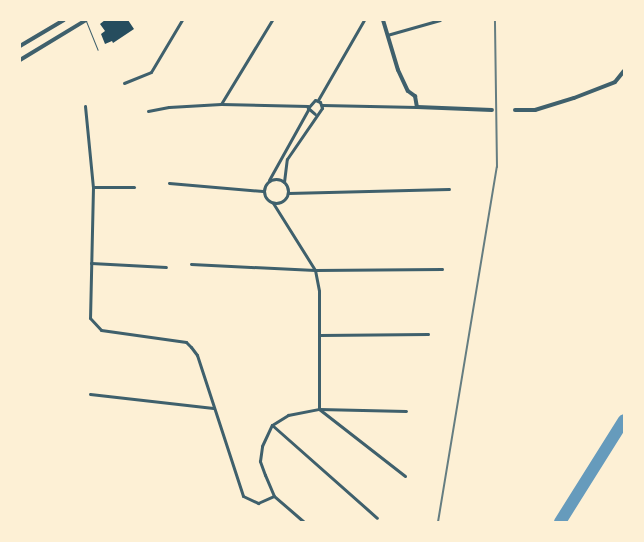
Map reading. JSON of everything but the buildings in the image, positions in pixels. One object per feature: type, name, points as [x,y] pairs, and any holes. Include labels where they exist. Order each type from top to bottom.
[{"type":"street","points":[[20,46],[64,20]]},
{"type":"street","points":[[20,60],[86,20]]},
{"type":"street","points":[[124,83],[151,72],[182,20]]},
{"type":"street","points":[[221,104],[272,20]]},
{"type":"street","points":[[318,100],[364,20]]},
{"type":"street","points":[[383,20],[398,70],[408,91],[415,96],[417,107]]},
{"type":"street","points":[[387,35],[440,20]]},
{"type":"street","points":[[515,110],[535,110],[574,98],[615,82],[624,71]]},
{"type":"street","points":[[318,100],[312,100],[263,191],[266,199],[273,203],[315,270],[320,335],[319,409]]},
{"type":"street","points":[[318,100],[322,105]]},
{"type":"street","points":[[148,111],[169,106],[221,104],[308,108],[315,114]]},
{"type":"street","points":[[322,105],[492,110]]},
{"type":"street","points":[[273,203],[284,200],[288,193],[284,182],[286,162],[322,105]]},
{"type":"street","points":[[84,106],[93,187],[88,306],[95,325],[114,333],[186,342],[197,355],[243,496],[258,503],[274,496]]},
{"type":"street","points":[[269,180],[277,179],[284,182]]},
{"type":"street","points":[[169,183],[263,191]]},
{"type":"street","points":[[93,187],[134,187]]},
{"type":"street","points":[[288,193],[449,189]]},
{"type":"street","points":[[91,263],[166,267]]},
{"type":"street","points":[[190,264],[315,270],[442,269]]},
{"type":"street","points":[[320,335],[428,334]]},
{"type":"street","points":[[90,394],[213,408]]},
{"type":"street","points":[[319,409],[405,476]]},
{"type":"street","points":[[304,522],[274,496],[260,461],[266,434],[272,425],[288,415],[319,409],[406,411]]},
{"type":"street","points":[[272,425],[377,518]]},
{"type":"lane","points":[[86,20],[98,50]]},
{"type":"waterway","points":[[560,522],[624,420]]},
{"type":"railway","points":[[438,522],[497,167],[495,20]]}]
